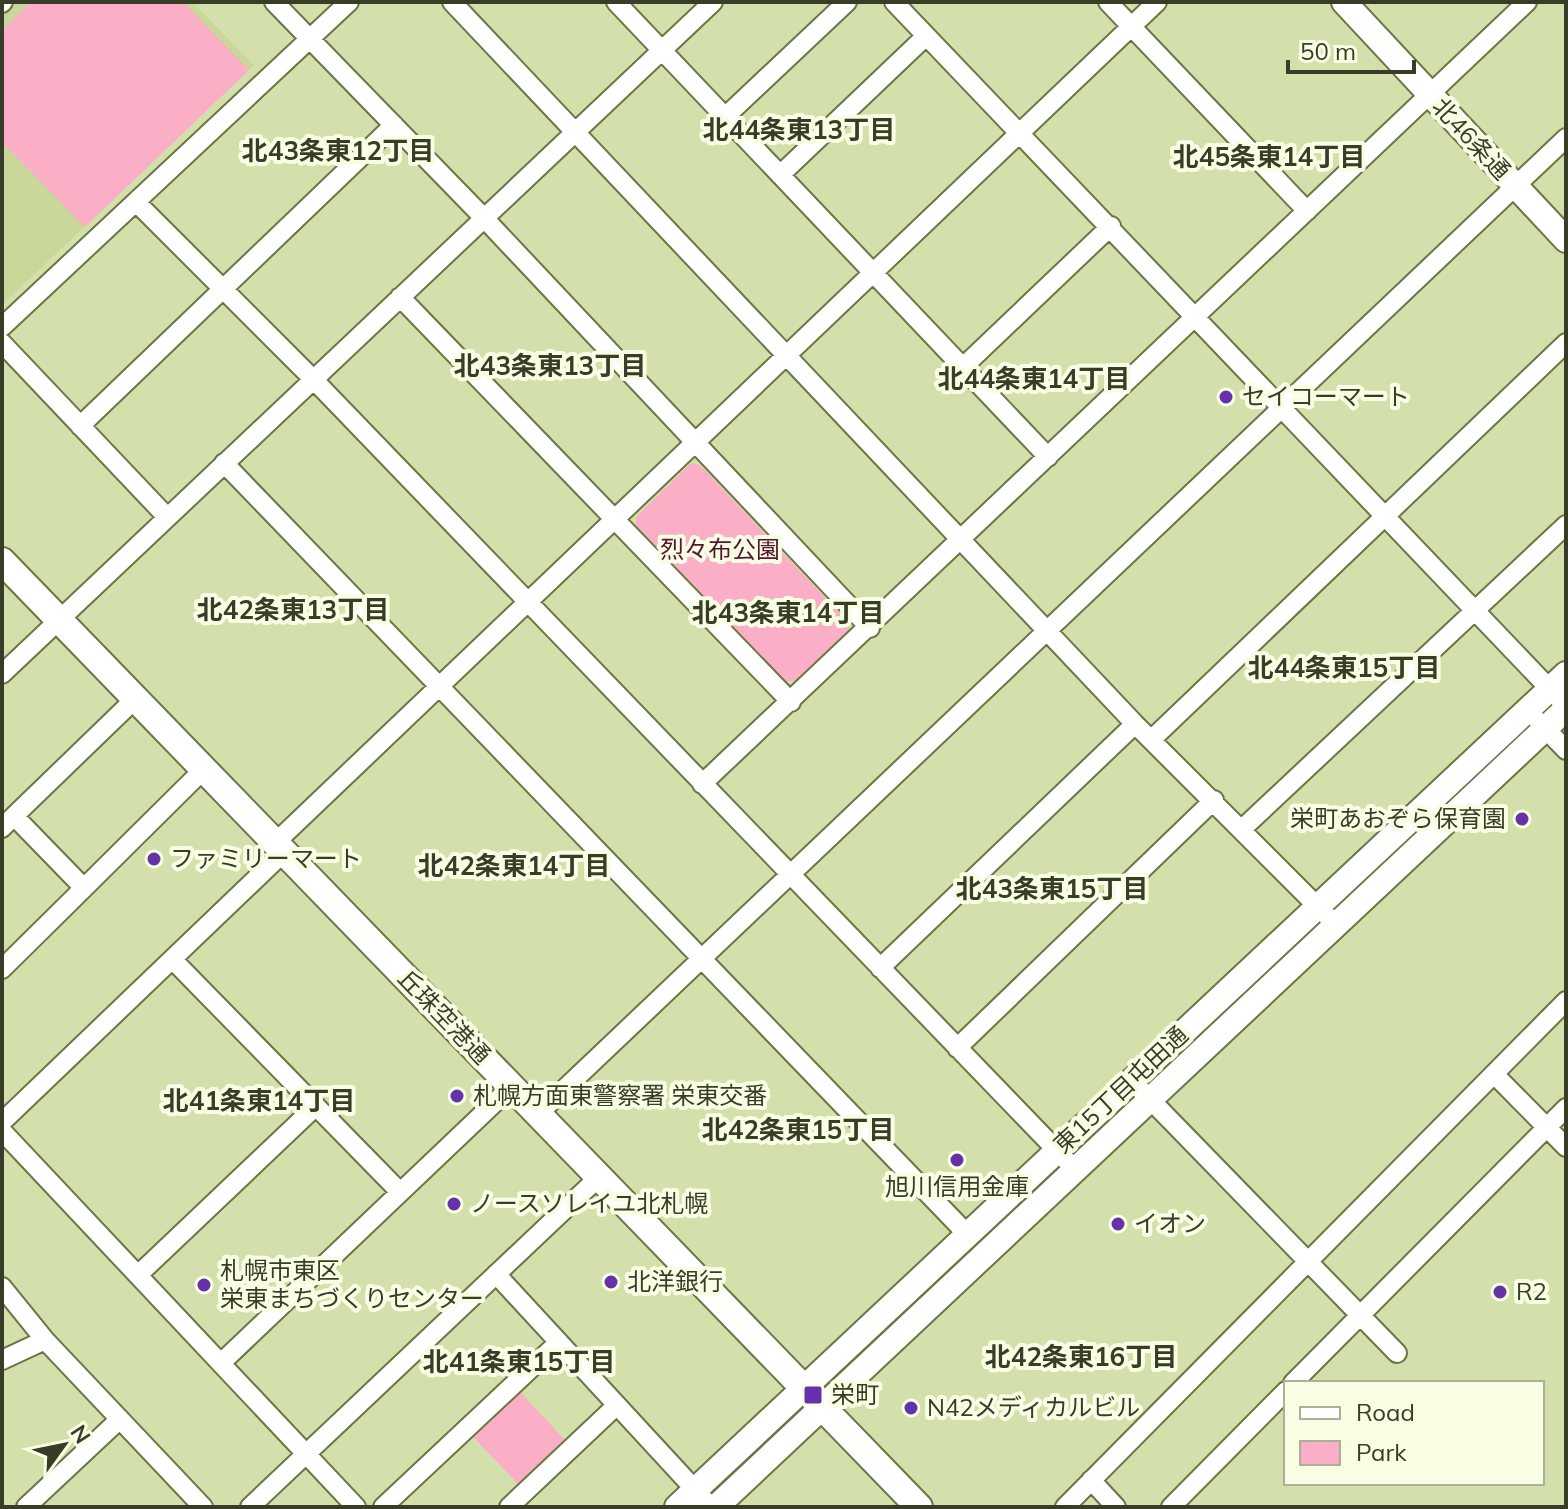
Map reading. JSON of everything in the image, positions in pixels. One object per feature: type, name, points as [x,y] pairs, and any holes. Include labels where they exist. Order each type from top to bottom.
[{"type":"main road","name":"丘珠空港通","points":[[2,561],[919,1507]]},
{"type":"street","points":[[274,2],[484,218],[870,628]]},
{"type":"street","points":[[2,327],[349,2]]},
{"type":"street","points":[[452,2],[1135,724],[1335,924]]},
{"type":"street","points":[[616,2],[1048,457]]},
{"type":"street","points":[[2,674],[713,2]]},
{"type":"street","points":[[725,117],[847,2]]},
{"type":"street","points":[[894,2],[1476,611],[1562,694]]},
{"type":"street","points":[[1108,2],[1307,211]]},
{"type":"street","points":[[2,1122],[173,960],[438,686],[1157,2]]},
{"type":"street","name":"北46条通","points":[[1344,2],[1566,240]]},
{"type":"street","points":[[702,784],[1527,2]]},
{"type":"street","points":[[780,175],[926,36]]},
{"type":"street","points":[[80,426],[394,125]]},
{"type":"street","points":[[538,1114],[1566,138]]},
{"type":"street","points":[[137,203],[314,380],[1074,1168]]},
{"type":"street","points":[[962,368],[1111,226]]},
{"type":"street","points":[[400,297],[791,702]]},
{"type":"street","points":[[2,343],[166,516]]},
{"type":"street","points":[[1151,740],[1566,343]]},
{"type":"street","points":[[224,463],[704,957],[967,1234]]},
{"type":"street","points":[[1242,829],[1566,525]]},
{"type":"street","name":"東15丁目屯田通","points":[[812,1400],[967,1234],[1056,1150],[1527,710],[1562,694]]},
{"type":"street","name":"東15丁目屯田通","points":[[677,1507],[707,1501],[812,1400],[1074,1168],[1545,728],[1562,694]]},
{"type":"street","points":[[84,888],[8,822],[135,699]]},
{"type":"street","points":[[1527,710],[1566,750]]},
{"type":"street","points":[[880,968],[1135,724]]},
{"type":"street","points":[[2,969],[204,769]]},
{"type":"street","points":[[957,1048],[1214,800]]},
{"type":"street","points":[[173,960],[400,1192]]},
{"type":"street","points":[[1065,1507],[1566,1001]]},
{"type":"street","points":[[1494,1074],[1566,1147]]},
{"type":"street","points":[[1131,1080],[1397,1353]]},
{"type":"street","points":[[221,1363],[511,1087]]},
{"type":"street","points":[[138,1275],[316,1106]]},
{"type":"street","points":[[1295,1381],[1566,1108]]},
{"type":"street","points":[[2,1131],[356,1507]]},
{"type":"street","points":[[250,1507],[599,1177]]},
{"type":"street","points":[[496,1274],[707,1501]]},
{"type":"street","points":[[2,1287],[45,1340],[203,1507]]},
{"type":"street","points":[[2,1360],[45,1340]]},
{"type":"street","points":[[383,1507],[559,1342]]},
{"type":"street","points":[[1171,1507],[1284,1393]]},
{"type":"street","points":[[509,1507],[617,1405]]},
{"type":"street","points":[[26,1507],[120,1419]]},
{"type":"street","points":[[1091,1480],[1116,1507]]},
{"type":"shaded area","points":[[18,2],[192,2],[254,65],[2,305],[2,17]]},
{"type":"green space","points":[[31,2],[183,2],[249,70],[85,227],[6,146],[2,149],[2,30]]},
{"type":"green space","name":"烈々布公園","points":[[691,463],[700,465],[849,623],[849,629],[797,681],[786,681],[636,526],[636,517]]},
{"type":"green space","points":[[520,1392],[565,1440],[518,1484],[472,1436]]},
{"type":"place","name":"セイコーマート","points":[[1226,397]]},
{"type":"place","name":"栄町あおぞら保育園","points":[[1522,819]]},
{"type":"place","name":"ファミリーマート","points":[[154,859]]},
{"type":"place","name":"札幌方面東警察署 栄東交番","points":[[457,1096]]},
{"type":"place","name":"旭川信用金庫","points":[[957,1160]]},
{"type":"place","name":"ノースソレイユ北札幌","points":[[454,1204]]},
{"type":"place","name":"イオン","points":[[1118,1224]]},
{"type":"place","name":"北洋銀行","points":[[611,1282]]},
{"type":"place","name":"札幌市東区 栄東まちづくりセンター","points":[[204,1285]]},
{"type":"place","name":"R2","points":[[1500,1292]]},
{"type":"place","name":"栄町","points":[[813,1395]]},
{"type":"place","name":"N42メディカルビル","points":[[911,1408]]},
{"type":"district","name":"北44条東13丁目","points":[[799,130]]},
{"type":"district","name":"北43条東12丁目","points":[[338,151]]},
{"type":"district","name":"北45条東14丁目","points":[[1269,157]]},
{"type":"district","name":"北43条東13丁目","points":[[550,366]]},
{"type":"district","name":"北44条東14丁目","points":[[1034,379]]},
{"type":"district","name":"北42条東13丁目","points":[[293,610]]},
{"type":"district","name":"北43条東14丁目","points":[[788,613]]},
{"type":"district","name":"北44条東15丁目","points":[[1344,668]]},
{"type":"district","name":"北42条東14丁目","points":[[514,866]]},
{"type":"district","name":"北43条東15丁目","points":[[1052,889]]},
{"type":"district","name":"北41条東14丁目","points":[[259,1101]]},
{"type":"district","name":"北42条東15丁目","points":[[798,1130]]},
{"type":"district","name":"北42条東16丁目","points":[[1081,1357]]},
{"type":"district","name":"北41条東15丁目","points":[[519,1362]]}]
